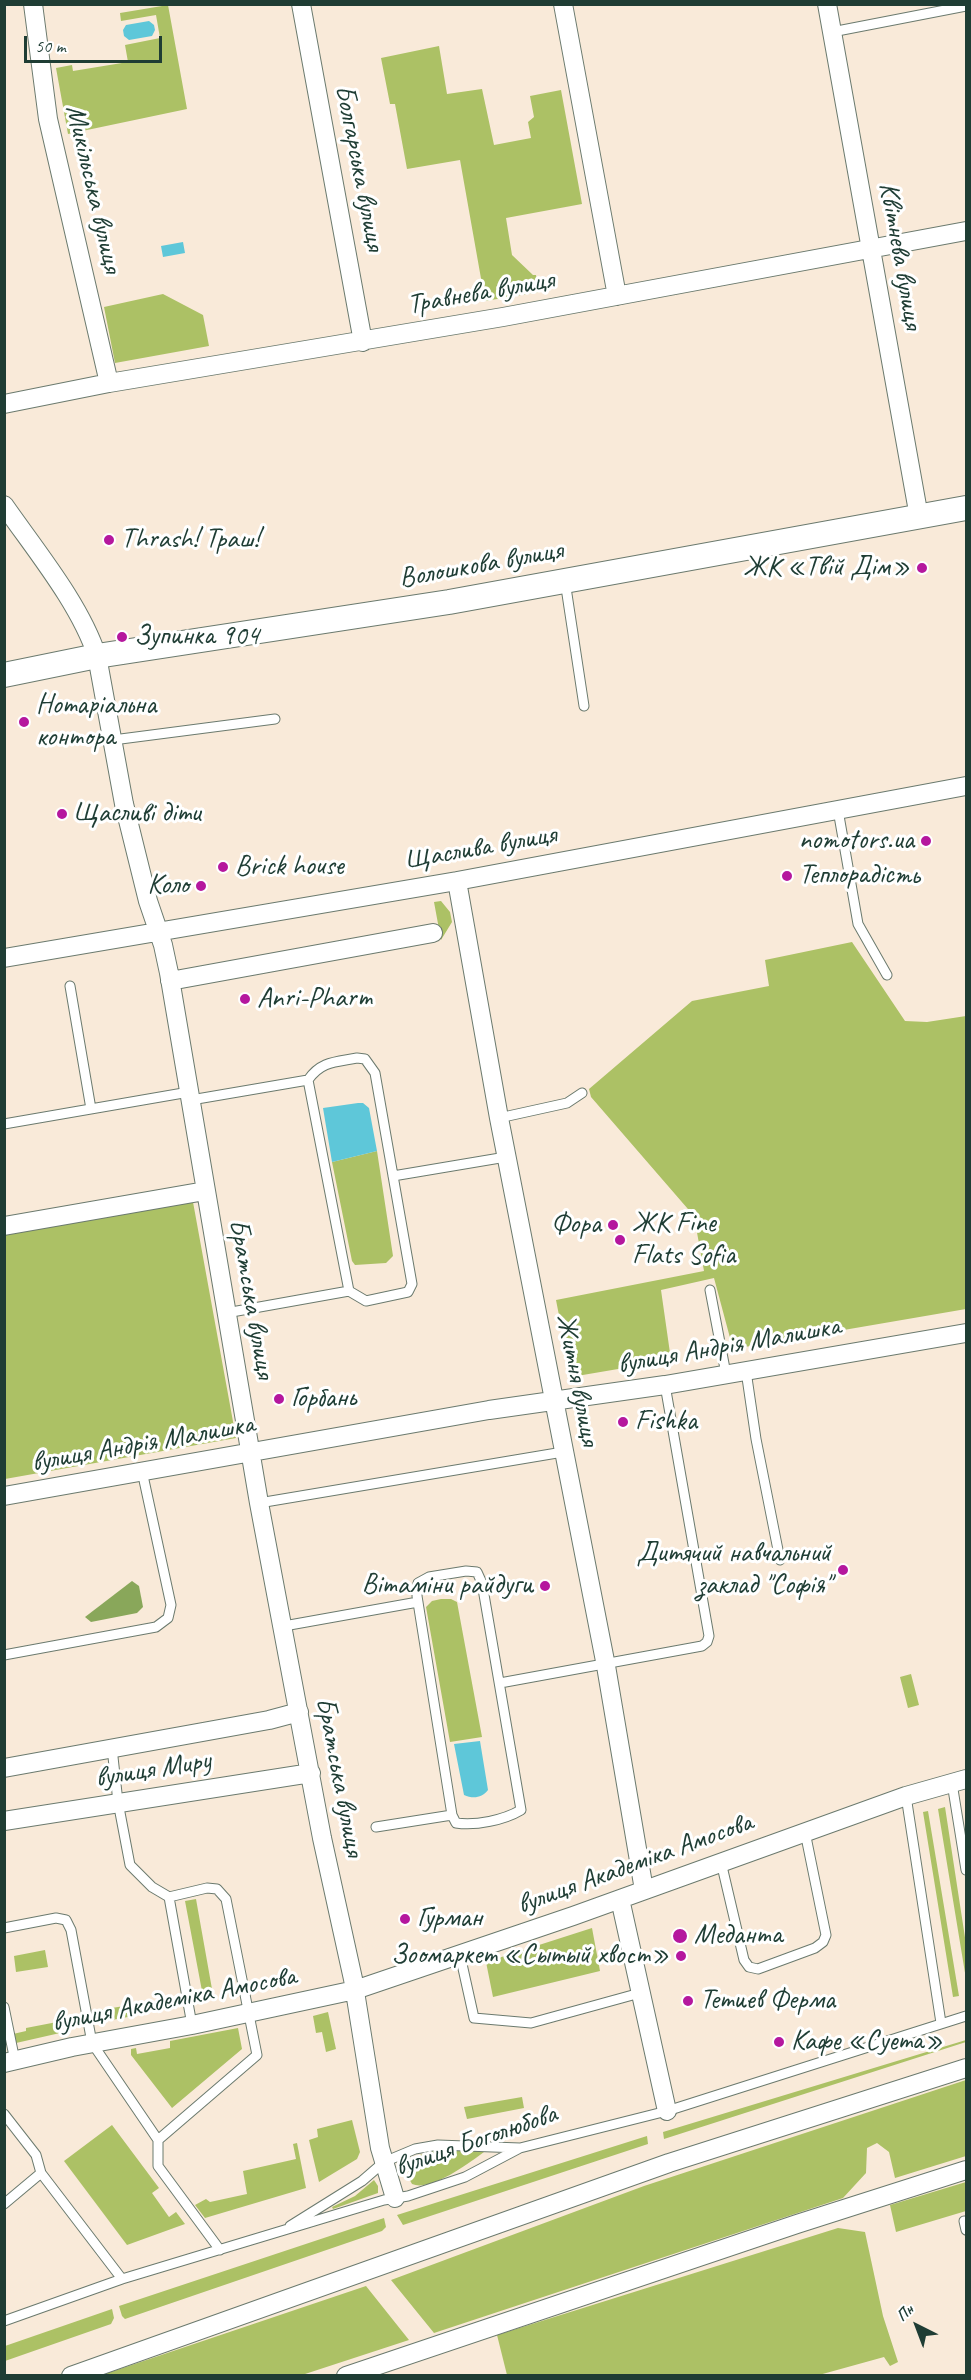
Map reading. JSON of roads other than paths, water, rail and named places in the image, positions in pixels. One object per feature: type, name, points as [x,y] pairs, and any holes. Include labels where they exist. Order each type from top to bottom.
[{"type":"street","name":"Микільська вулиця","points":[[33,4],[48,119],[109,383]]},
{"type":"street","name":"Болгарська вулиця","points":[[301,4],[363,342]]},
{"type":"street","points":[[563,4],[617,296]]},
{"type":"street","name":"Квітнева вулиця","points":[[827,4],[919,517]]},
{"type":"street","name":"Травнева вулиця","points":[[4,404],[109,383],[363,342],[966,231]]},
{"type":"street","name":"Братська вулиця","points":[[4,505],[78,614],[97,656],[124,804],[158,932],[164,945],[259,1503],[310,1773],[355,1990],[380,2148],[395,2198]]},
{"type":"street","name":"Волошкова вулиця","points":[[4,675],[97,656],[438,604],[966,508]]},
{"type":"street","name":"Щаслива вулиця","points":[[4,958],[457,880],[966,786]]},
{"type":"street","name":"Житня вулиця","points":[[457,880],[499,1118],[606,1663],[644,1890]]},
{"type":"street","points":[[170,981],[433,933]]},
{"type":"street","points":[[4,1226],[205,1191]]},
{"type":"street","name":"вулиця Андрія Малишка","points":[[4,1496],[489,1410],[665,1385],[966,1333]]},
{"type":"street","name":"вулиця Миру","points":[[4,1767],[299,1713]]},
{"type":"street","name":"вулиця Миру","points":[[4,1821],[310,1773]]},
{"type":"street","name":"вулиця Академіка Амосова","points":[[10,2062],[92,2043],[192,2025],[355,1990],[620,1899],[906,1796],[959,1781]]},
{"type":"street","points":[[620,1899],[667,2111]]},
{"type":"street","points":[[71,2376],[669,2163],[966,2068]]},
{"type":"street","points":[[346,2376],[797,2224],[966,2170]]},
{"type":"lane","points":[[832,32],[966,6]]},
{"type":"lane","points":[[565,581],[584,706]]},
{"type":"lane","points":[[112,740],[275,719]]},
{"type":"lane","points":[[838,810],[858,924],[887,975]]},
{"type":"lane","points":[[70,986],[92,1109]]},
{"type":"lane","points":[[226,1312],[260,1308],[348,1291],[366,1301],[408,1292],[412,1284],[375,1072],[365,1059],[357,1058],[323,1065],[315,1069],[308,1080],[348,1291]]},
{"type":"lane","points":[[4,1124],[92,1109],[308,1080]]},
{"type":"lane","points":[[499,1118],[567,1103],[582,1093]]},
{"type":"lane","points":[[393,1176],[507,1158]]},
{"type":"lane","points":[[710,1290],[726,1374]]},
{"type":"lane","points":[[746,1371],[756,1439],[780,1560]]},
{"type":"lane","points":[[500,1683],[702,1646],[707,1642],[709,1636],[665,1385]]},
{"type":"lane","points":[[259,1503],[563,1452]]},
{"type":"lane","points":[[4,1655],[156,1627],[168,1618],[171,1605],[142,1471]]},
{"type":"lane","points":[[466,1571],[477,1572],[482,1583],[521,1810],[511,1816],[466,1824],[456,1822],[452,1815],[418,1602],[418,1583],[429,1577],[466,1571]]},
{"type":"lane","points":[[284,1626],[418,1602]]},
{"type":"lane","points":[[112,1748],[118,1802],[130,1865],[152,1887],[169,1897],[207,1888],[217,1889],[226,1899],[257,2055],[158,2140]]},
{"type":"lane","points":[[959,1781],[966,1870]]},
{"type":"lane","points":[[906,1796],[941,2024]]},
{"type":"lane","points":[[375,1827],[452,1815]]},
{"type":"lane","points":[[721,1862],[744,1960],[749,1967],[758,1969],[815,1948],[823,1942],[826,1935],[805,1832]]},
{"type":"lane","points":[[169,1897],[192,2025]]},
{"type":"lane","points":[[4,1928],[56,1917],[66,1920],[71,1930],[92,2043],[158,2140],[158,2166],[220,2250]]},
{"type":"lane","points":[[460,1954],[474,2018],[531,2023],[640,1993]]},
{"type":"lane","points":[[4,2007],[10,2062]]},
{"type":"lane","name":"вулиця Боголюбова","points":[[4,2321],[122,2279],[384,2199],[408,2196],[465,2177],[520,2148],[667,2111],[966,2016]]},
{"type":"lane","points":[[4,2115],[36,2155],[41,2173],[122,2279]]},
{"type":"lane","points":[[283,2231],[362,2181],[384,2162],[415,2149],[438,2145],[520,2148]]},
{"type":"lane","points":[[4,2204],[41,2173]]},
{"type":"lane","points":[[966,2221],[964,2221],[966,2230]]},
{"type":"water","points":[[149,21],[154,25],[155,30],[152,36],[129,40],[124,36],[123,30],[126,25]]},
{"type":"water","points":[[183,242],[185,253],[163,257],[161,246]]},
{"type":"water","points":[[363,1103],[369,1108],[377,1151],[332,1162],[323,1108]]},
{"type":"water","points":[[480,1741],[488,1790],[480,1796],[471,1797],[464,1795],[454,1744]]},
{"type":"place","name":"Thrash! Траш!","points":[[109,540]]},
{"type":"place","name":"ЖК «Твій Дім»","points":[[922,568]]},
{"type":"place","name":"Зупинка 904","points":[[122,637]]},
{"type":"place","name":"Нотаріальна контора","points":[[24,722]]},
{"type":"place","name":"Щасливі діти","points":[[62,814]]},
{"type":"place","name":"nomotors.ua","points":[[926,841]]},
{"type":"place","name":"Brick house","points":[[223,867]]},
{"type":"place","name":"Теплорадість","points":[[787,876]]},
{"type":"place","name":"Коло","points":[[201,886]]},
{"type":"place","name":"Anri-Pharm","points":[[245,999]]},
{"type":"place","name":"Фора","points":[[613,1225]]},
{"type":"place","name":"ЖК Fine Flats Sofia","points":[[620,1240]]},
{"type":"place","name":"Горбань","points":[[279,1399]]},
{"type":"place","name":"Fishka","points":[[623,1422]]},
{"type":"place","name":"Дитячий навчальний заклад \"Софія\"","points":[[843,1570]]},
{"type":"place","name":"Вітаміни райдуги","points":[[545,1586]]},
{"type":"place","name":"Гурман","points":[[405,1919]]},
{"type":"place","name":"Меданта","points":[[680,1936]]},
{"type":"place","name":"Зоомаркет «Сытый хвост»","points":[[681,1956]]},
{"type":"place","name":"Тетиев Ферма","points":[[688,2001]]},
{"type":"place","name":"Кафе «Суета»","points":[[779,2042]]}]
